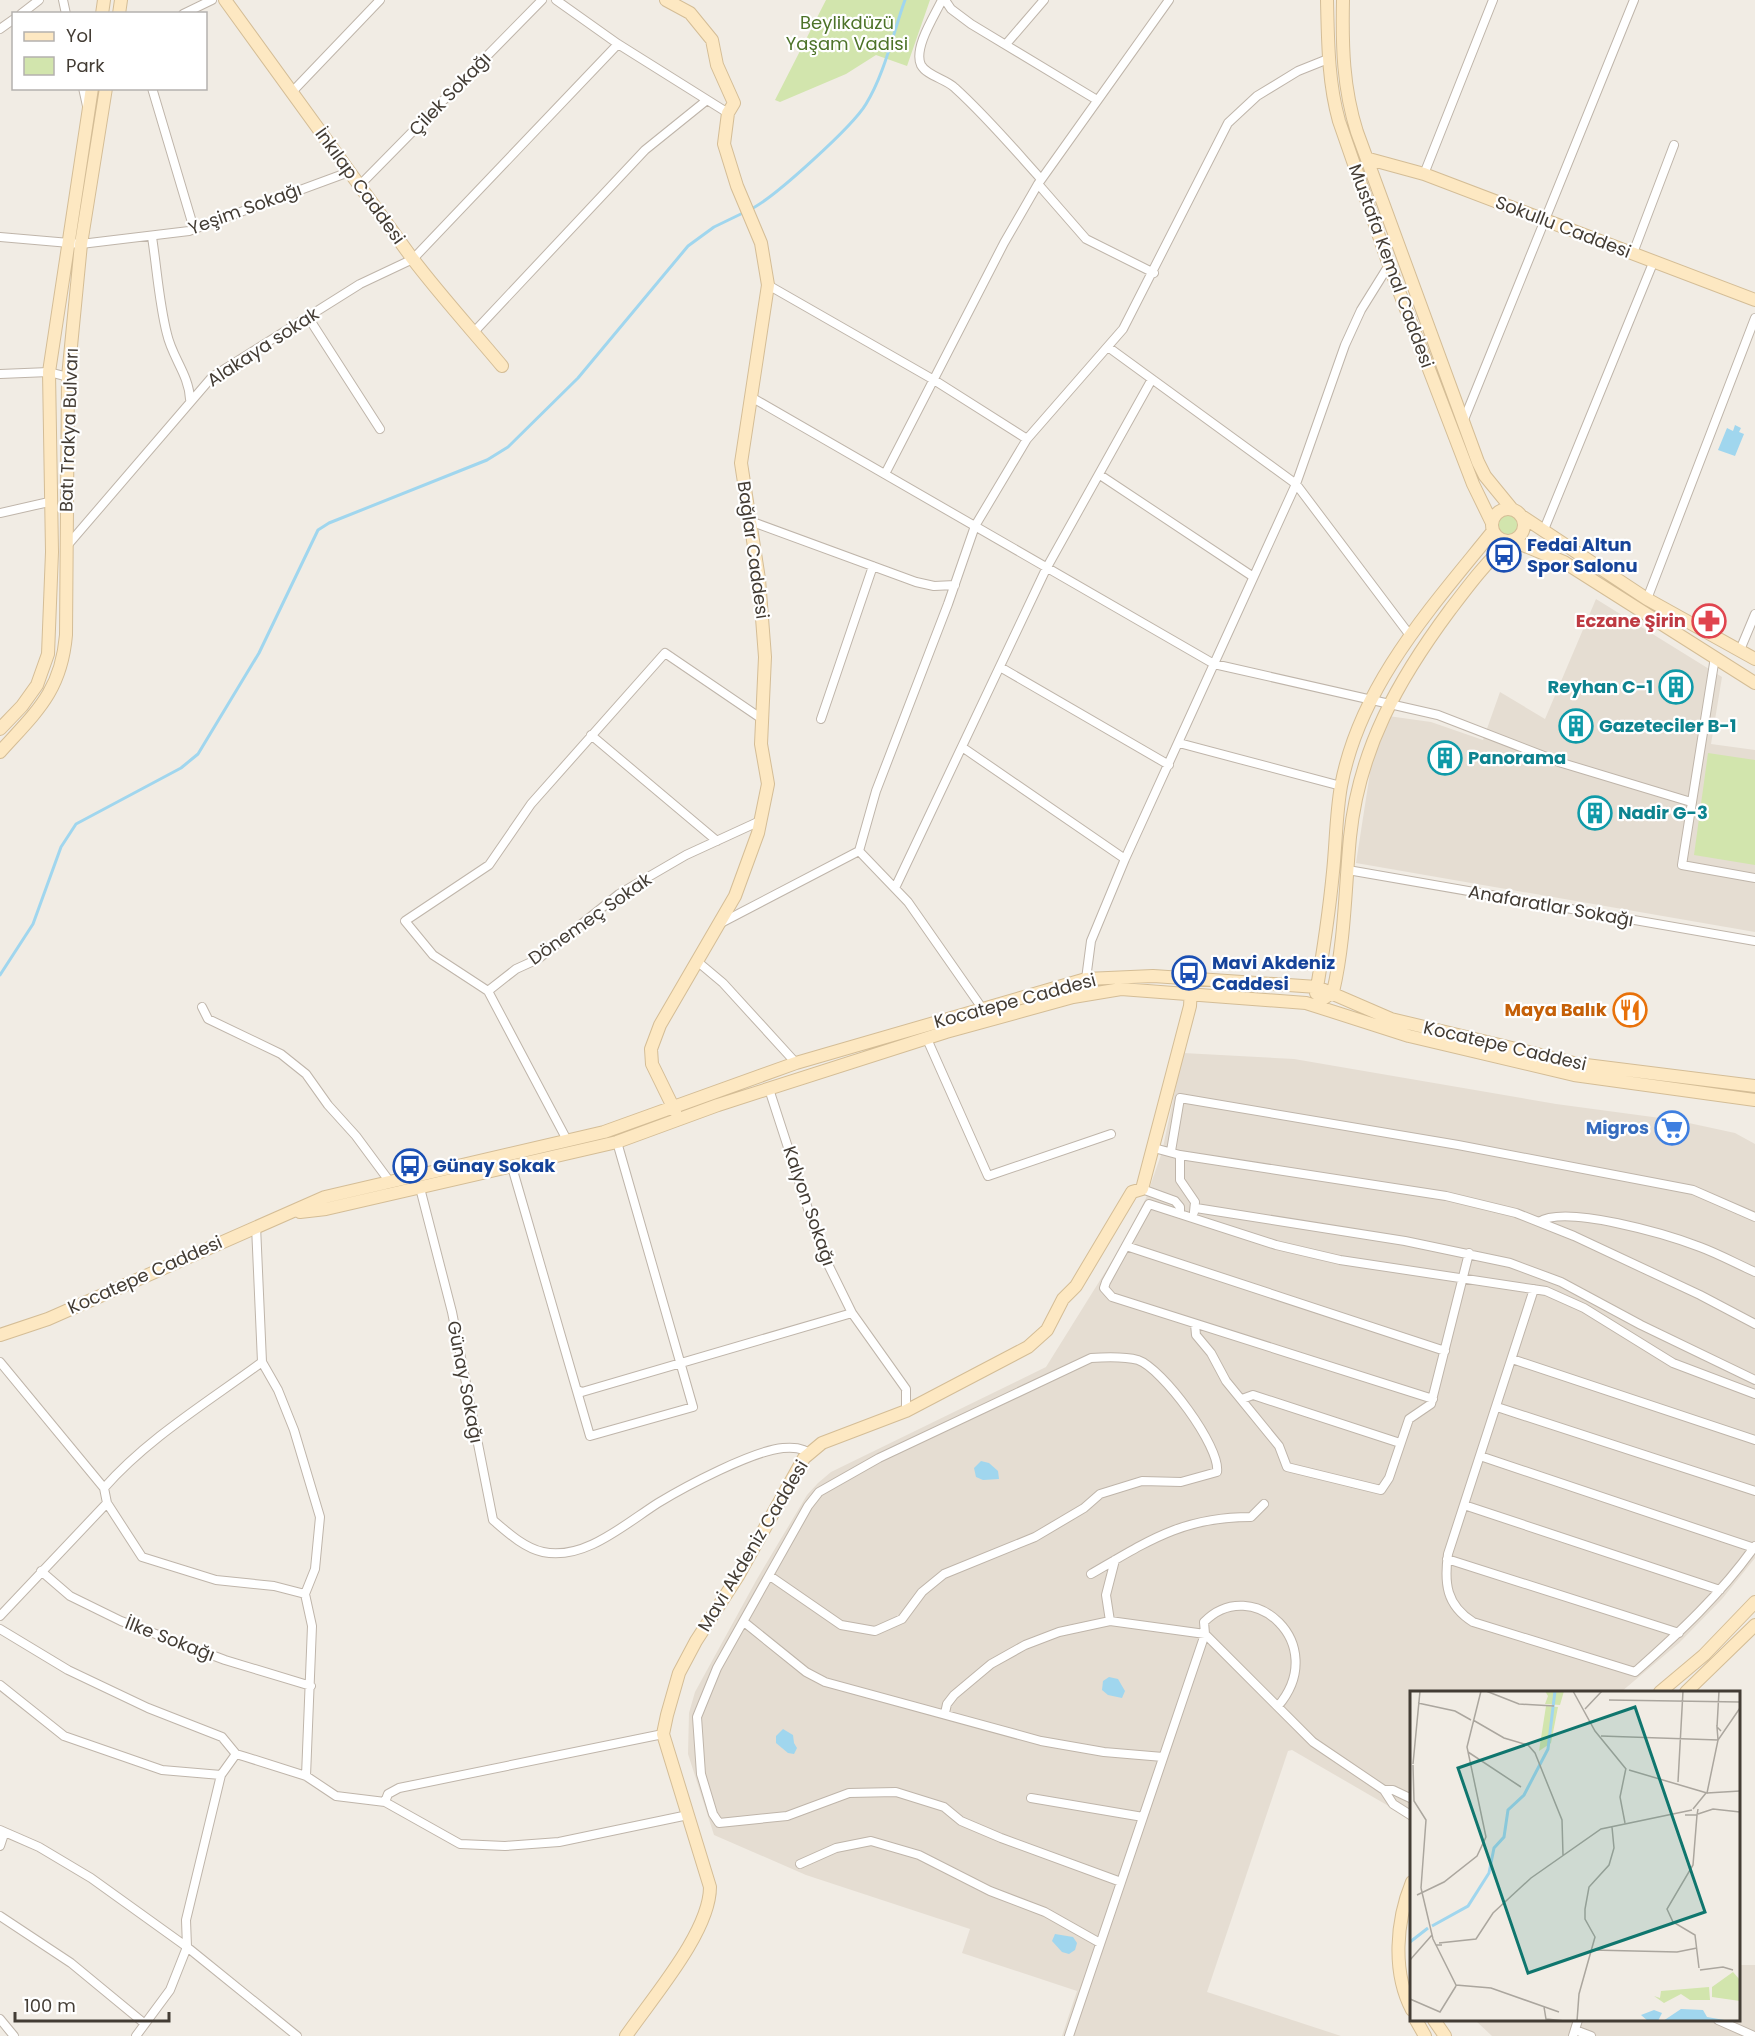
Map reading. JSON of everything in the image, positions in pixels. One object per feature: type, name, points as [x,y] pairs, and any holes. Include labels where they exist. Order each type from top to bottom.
[{"type":"main road","name":"İnkılap Caddesi","points":[[225,0],[358,187],[413,259],[502,366]]},
{"type":"main road","name":"Bağlar Caddesi","points":[[666,0],[690,13],[712,40],[717,65],[734,103],[728,113],[724,144],[737,186],[756,231],[768,285],[741,463],[759,579],[765,657],[761,744],[768,784],[760,821],[735,896],[660,1025],[651,1049],[652,1064],[680,1119]]},
{"type":"main road","name":"Mustafa Kemal Caddesi","points":[[1326,0],[1328,59],[1339,122],[1389,265],[1473,484],[1492,527]]},
{"type":"main road","name":"Mustafa Kemal Caddesi","points":[[1342,0],[1343,67],[1347,99],[1463,423],[1485,476],[1516,512],[1543,532],[1647,599],[1755,659]]},
{"type":"main road","name":"Batı Trakya Bulvarı","points":[[0,752],[44,702],[64,662],[68,377],[74,244],[92,90]]},
{"type":"main road","name":"Batı Trakya Bulvarı","points":[[0,729],[22,706],[37,685],[48,654],[52,552],[49,502],[49,372],[106,90]]},
{"type":"main road","name":"Sokullu Caddesi","points":[[1369,159],[1424,174],[1755,300]]},
{"type":"main road","points":[[1497,512],[1516,512],[1523,530],[1488,560],[1425,645],[1388,705],[1362,773],[1350,836],[1333,992],[1314,1005],[1323,963],[1341,786],[1369,701],[1409,634],[1492,527],[1497,512]]},
{"type":"main road","points":[[1492,527],[1498,538],[1564,562],[1755,683]]},
{"type":"main road","name":"Kocatepe Caddesi","points":[[0,1335],[48,1319],[325,1197],[619,1128],[672,1105],[796,1063],[1086,980],[1132,975],[1317,987],[1391,1019],[1578,1064],[1755,1086]]},
{"type":"main road","points":[[1142,1189],[1191,995],[1191,979]]},
{"type":"main road","name":"Kocatepe Caddesi","points":[[290,1213],[326,1209],[617,1142],[769,1089],[927,1039],[1094,992],[1121,989],[1291,1001],[1314,1005],[1409,1036],[1574,1075],[1755,1100]]},
{"type":"main road","name":"Mavi Akdeniz Caddesi","points":[[663,1734],[680,1673],[696,1641],[738,1576],[804,1458],[822,1443],[906,1411],[1028,1347],[1047,1330],[1053,1315],[1076,1286],[1132,1192],[1142,1189]]},
{"type":"main road","points":[[1661,1691],[1704,1655],[1755,1602]]},
{"type":"main road","points":[[1687,1691],[1755,1625]]},
{"type":"main road","points":[[631,2034],[693,1938],[710,1902],[710,1887],[663,1734]]},
{"type":"main road","points":[[1410,1888],[1403,1908],[1398,1938],[1401,1975],[1410,2004]]},
{"type":"main road","points":[[1417,2021],[1425,2036]]},
{"type":"main road","points":[[1435,2021],[1445,2036]]},
{"type":"street","points":[[24,12],[39,0]]},
{"type":"street","points":[[187,12],[212,0]]},
{"type":"street","points":[[292,92],[380,0]]},
{"type":"street","name":"Çilek Sokağı","points":[[358,187],[542,0]]},
{"type":"street","points":[[556,0],[618,44],[728,113]]},
{"type":"street","points":[[1097,100],[951,9],[944,0],[919,53],[921,65],[948,81],[968,99],[1040,181],[1086,239],[1154,273]]},
{"type":"street","points":[[1007,43],[1044,0]]},
{"type":"street","points":[[885,474],[1004,243],[1040,181],[1169,0]]},
{"type":"street","points":[[1424,174],[1493,0]]},
{"type":"street","points":[[1463,423],[1547,221],[1634,0]]},
{"type":"street","points":[[413,259],[618,44]]},
{"type":"street","points":[[719,924],[859,851],[876,791],[955,585],[975,526],[1027,439],[1123,329],[1154,273],[1228,123],[1257,96],[1298,71],[1328,59]]},
{"type":"street","points":[[84,90],[89,111]]},
{"type":"street","points":[[153,90],[194,229]]},
{"type":"street","points":[[474,332],[645,150],[706,100]]},
{"type":"street","points":[[1633,253],[1674,145]]},
{"type":"street","name":"Yeşim Sokağı","points":[[0,237],[74,244],[152,237],[194,229],[349,172]]},
{"type":"street","points":[[152,237],[167,335],[181,371],[189,384],[190,399]]},
{"type":"street","name":"Alakaya sokak","points":[[66,547],[190,399],[212,377],[360,284],[413,259]]},
{"type":"street","points":[[1543,532],[1653,263]]},
{"type":"street","points":[[1086,980],[1090,941],[1252,576],[1296,484],[1345,345],[1361,310],[1389,265]]},
{"type":"street","points":[[768,285],[934,380],[1027,439]]},
{"type":"street","points":[[308,317],[380,429]]},
{"type":"street","points":[[1647,599],[1755,318]]},
{"type":"street","points":[[1108,347],[1296,484],[1409,634]]},
{"type":"street","points":[[0,374],[49,372],[68,377]]},
{"type":"street","points":[[895,888],[1046,569],[1152,379]]},
{"type":"street","points":[[751,397],[1214,664],[1438,715],[1562,763],[1691,802]]},
{"type":"street","points":[[1100,475],[1252,576]]},
{"type":"street","points":[[0,513],[49,502]]},
{"type":"street","points":[[750,520],[916,582],[934,586],[955,585]]},
{"type":"street","points":[[821,719],[873,566]]},
{"type":"street","points":[[1740,650],[1755,614]]},
{"type":"street","points":[[567,1140],[488,991],[433,955],[405,921],[489,865],[531,804],[665,653],[762,719]]},
{"type":"street","points":[[1715,657],[1682,865],[1755,878]]},
{"type":"street","points":[[1000,667],[1169,765]]},
{"type":"street","points":[[591,735],[717,841]]},
{"type":"street","points":[[1179,743],[1341,786]]},
{"type":"street","points":[[962,747],[1125,859]]},
{"type":"street","name":"Dönemeç Sokak","points":[[488,991],[516,969],[538,960],[619,894],[686,855],[760,821]]},
{"type":"street","points":[[859,851],[908,902],[982,1008]]},
{"type":"street","name":"Anafaratlar Sokağı","points":[[1348,870],[1755,941]]},
{"type":"street","points":[[698,962],[723,982],[796,1063]]},
{"type":"street","points":[[202,1007],[208,1019],[281,1054],[306,1074],[390,1182]]},
{"type":"street","points":[[927,1039],[988,1176],[1111,1134]]},
{"type":"street","name":"Kalyon Sokağı","points":[[769,1089],[822,1252],[852,1313],[906,1389],[906,1411]]},
{"type":"street","points":[[1191,1217],[1196,1208],[1195,1202],[1180,1180],[1175,1153],[1180,1098],[1458,1145],[1693,1190],[1755,1217]]},
{"type":"street","points":[[512,1167],[590,1436],[693,1407],[617,1142]]},
{"type":"street","points":[[1154,1148],[1446,1196],[1516,1213],[1700,1295],[1755,1324]]},
{"type":"street","name":"Günay Sokağı","points":[[420,1188],[452,1312],[493,1520],[515,1539],[542,1552],[569,1553],[589,1546],[662,1501],[742,1461],[781,1448],[799,1447],[810,1453]]},
{"type":"street","points":[[1142,1189],[1175,1201],[1180,1207],[1180,1214]]},
{"type":"street","points":[[1433,1399],[1195,1324],[1107,1293],[1104,1288],[1106,1282],[1149,1204],[1276,1245],[1340,1260],[1546,1291],[1584,1308],[1673,1363],[1755,1394]]},
{"type":"street","points":[[1196,1208],[1469,1252],[1510,1263],[1561,1282],[1755,1380]]},
{"type":"street","points":[[1539,1222],[1548,1216],[1560,1216],[1628,1225],[1700,1247],[1755,1272]]},
{"type":"street","points":[[256,1226],[262,1362],[278,1390],[294,1430],[320,1517],[315,1569],[304,1594],[312,1626],[306,1776]]},
{"type":"street","points":[[1126,1246],[1445,1351]]},
{"type":"street","points":[[1195,1324],[1196,1335],[1278,1446],[1287,1467],[1381,1490],[1389,1478],[1409,1419],[1427,1408],[1433,1399],[1465,1278],[1469,1252]]},
{"type":"street","points":[[1480,1456],[1754,1547],[1720,1590],[1679,1633],[1635,1672],[1473,1622],[1453,1604],[1446,1590],[1447,1559],[1480,1456],[1497,1407],[1534,1289]]},
{"type":"street","points":[[577,1390],[582,1392],[852,1313]]},
{"type":"street","points":[[770,1576],[841,1624],[875,1631],[902,1619],[922,1592],[944,1574],[1035,1537],[1084,1508],[1100,1494],[1142,1481],[1181,1482],[1217,1472],[1218,1464],[1204,1434],[1157,1373],[1138,1360],[1111,1357],[1091,1358],[879,1458],[819,1491],[808,1506],[717,1668],[697,1717],[701,1774],[713,1814],[719,1823],[788,1816],[849,1793],[896,1792],[944,1807],[961,1821],[1001,1838],[1121,1882]]},
{"type":"street","points":[[1512,1359],[1755,1440]]},
{"type":"street","points":[[0,1362],[104,1488],[106,1503],[142,1557],[216,1580],[274,1586],[304,1594]]},
{"type":"street","points":[[104,1488],[118,1473],[190,1412],[262,1362]]},
{"type":"street","points":[[1242,1399],[1253,1395],[1400,1443]]},
{"type":"street","points":[[1497,1407],[1755,1491]]},
{"type":"street","points":[[0,1616],[106,1503]]},
{"type":"street","points":[[1090,1574],[1180,1526],[1207,1519],[1251,1517],[1264,1504]]},
{"type":"street","points":[[1464,1505],[1720,1590]]},
{"type":"street","points":[[1447,1559],[1679,1633]]},
{"type":"street","points":[[1110,1622],[1106,1595],[1115,1560]]},
{"type":"street","name":"İlke Sokağı","points":[[41,1570],[70,1596],[121,1621],[225,1660],[310,1686]]},
{"type":"street","points":[[1069,2036],[1205,1634],[1204,1622],[1224,1606],[1244,1605],[1261,1610],[1275,1620],[1290,1636],[1297,1653],[1295,1674],[1290,1692],[1278,1706]]},
{"type":"street","points":[[744,1622],[806,1672],[825,1682],[1041,1741],[1104,1752],[1163,1757]]},
{"type":"street","points":[[945,1713],[947,1704],[954,1695],[991,1664],[1024,1645],[1059,1632],[1110,1622],[1205,1634],[1313,1742],[1384,1790],[1393,1804],[1410,1815]]},
{"type":"street","points":[[0,1629],[68,1670],[148,1708],[222,1737],[236,1754],[306,1776],[336,1796],[385,1802],[460,1844],[505,1846],[559,1842],[688,1815]]},
{"type":"street","points":[[0,1685],[64,1736],[162,1770],[221,1775]]},
{"type":"street","points":[[385,1802],[388,1794],[399,1788],[663,1734]]},
{"type":"street","points":[[136,2036],[170,1990],[187,1947],[186,1920],[221,1775],[236,1754]]},
{"type":"street","points":[[1384,1790],[1393,1790],[1410,1798]]},
{"type":"street","points":[[1031,1798],[1143,1817]]},
{"type":"street","points":[[0,1845],[2,1832],[39,1847],[91,1878],[187,1947],[297,2036]]},
{"type":"street","points":[[800,1864],[836,1848],[871,1841],[919,1856],[990,1891],[1045,1912],[1101,1943]]},
{"type":"street","points":[[0,1916],[71,1963],[145,2024]]},
{"type":"street","points":[[0,2019],[15,2036]]},
{"type":"street","points":[[1722,2021],[1754,2036]]},
{"type":"street","points":[[1574,2033],[1591,2036]]},
{"type":"shaded area","points":[[1596,599],[1722,677],[1711,744],[1755,750],[1755,932],[1356,863],[1372,760],[1388,716],[1431,722],[1483,740],[1500,692],[1545,719]]},
{"type":"shaded area","points":[[1183,1053],[1294,1059],[1556,1104],[1675,1120],[1735,1133],[1755,1144],[1755,1558],[1722,1599],[1679,1643],[1622,1691],[1410,1691],[1410,1818],[1292,1750],[1288,1751],[1207,1992],[1341,2036],[1062,2036],[1077,1991],[962,1953],[970,1929],[806,1875],[714,1835],[688,1754],[689,1713],[695,1692],[757,1579],[807,1495],[831,1472],[1046,1367],[1122,1245],[1146,1198],[1162,1152]]},
{"type":"shaded area","points":[[1740,1965],[1755,1965],[1755,2036],[1492,2036],[1476,2021],[1740,2021]]},
{"type":"green space","name":"Beylikdüzü Yaşam Vadisi","points":[[826,0],[930,0],[907,66],[876,55],[846,74],[780,102],[775,100]]},
{"type":"green space","points":[[1509,513],[1517,516],[1520,524],[1517,532],[1509,535],[1501,532],[1498,524],[1501,516]]},
{"type":"green space","points":[[1708,753],[1755,760],[1755,865],[1694,855]]},
{"type":"water","points":[[1735,425],[1741,428],[1739,432],[1744,434],[1735,456],[1718,450],[1727,428],[1733,431]]},
{"type":"water","points":[[981,1461],[989,1463],[998,1471],[999,1479],[983,1480],[976,1477],[974,1468]]},
{"type":"water","points":[[1109,1677],[1118,1679],[1125,1691],[1122,1698],[1108,1695],[1102,1690],[1103,1681]]},
{"type":"water","points":[[783,1729],[793,1735],[797,1748],[794,1754],[788,1753],[776,1743],[776,1736]]},
{"type":"water","points":[[1055,1934],[1073,1937],[1077,1943],[1075,1950],[1069,1954],[1062,1952],[1052,1941]]},
{"type":"waterway","points":[[751,209],[777,191],[812,161],[846,128],[866,104],[884,66],[905,0]]},
{"type":"waterway","points":[[0,975],[33,924],[61,847],[76,824],[181,768],[198,754],[259,653],[318,530],[329,523],[487,460],[508,447],[578,378],[688,246],[714,227],[745,212]]},
{"type":"place","name":"Fedai Altun Spor Salonu","points":[[1504,555]]},
{"type":"place","name":"Eczane Şirin","points":[[1709,621]]},
{"type":"place","name":"Reyhan C-1","points":[[1676,687]]},
{"type":"place","name":"Gazeteciler B-1","points":[[1576,726]]},
{"type":"place","name":"Panorama","points":[[1445,758]]},
{"type":"place","name":"Nadir G-3","points":[[1595,813]]},
{"type":"place","name":"Mavi Akdeniz Caddesi","points":[[1189,973]]},
{"type":"place","name":"Maya Balık","points":[[1630,1010]]},
{"type":"place","name":"Migros","points":[[1672,1128]]},
{"type":"place","name":"Günay Sokak","points":[[410,1166]]}]
